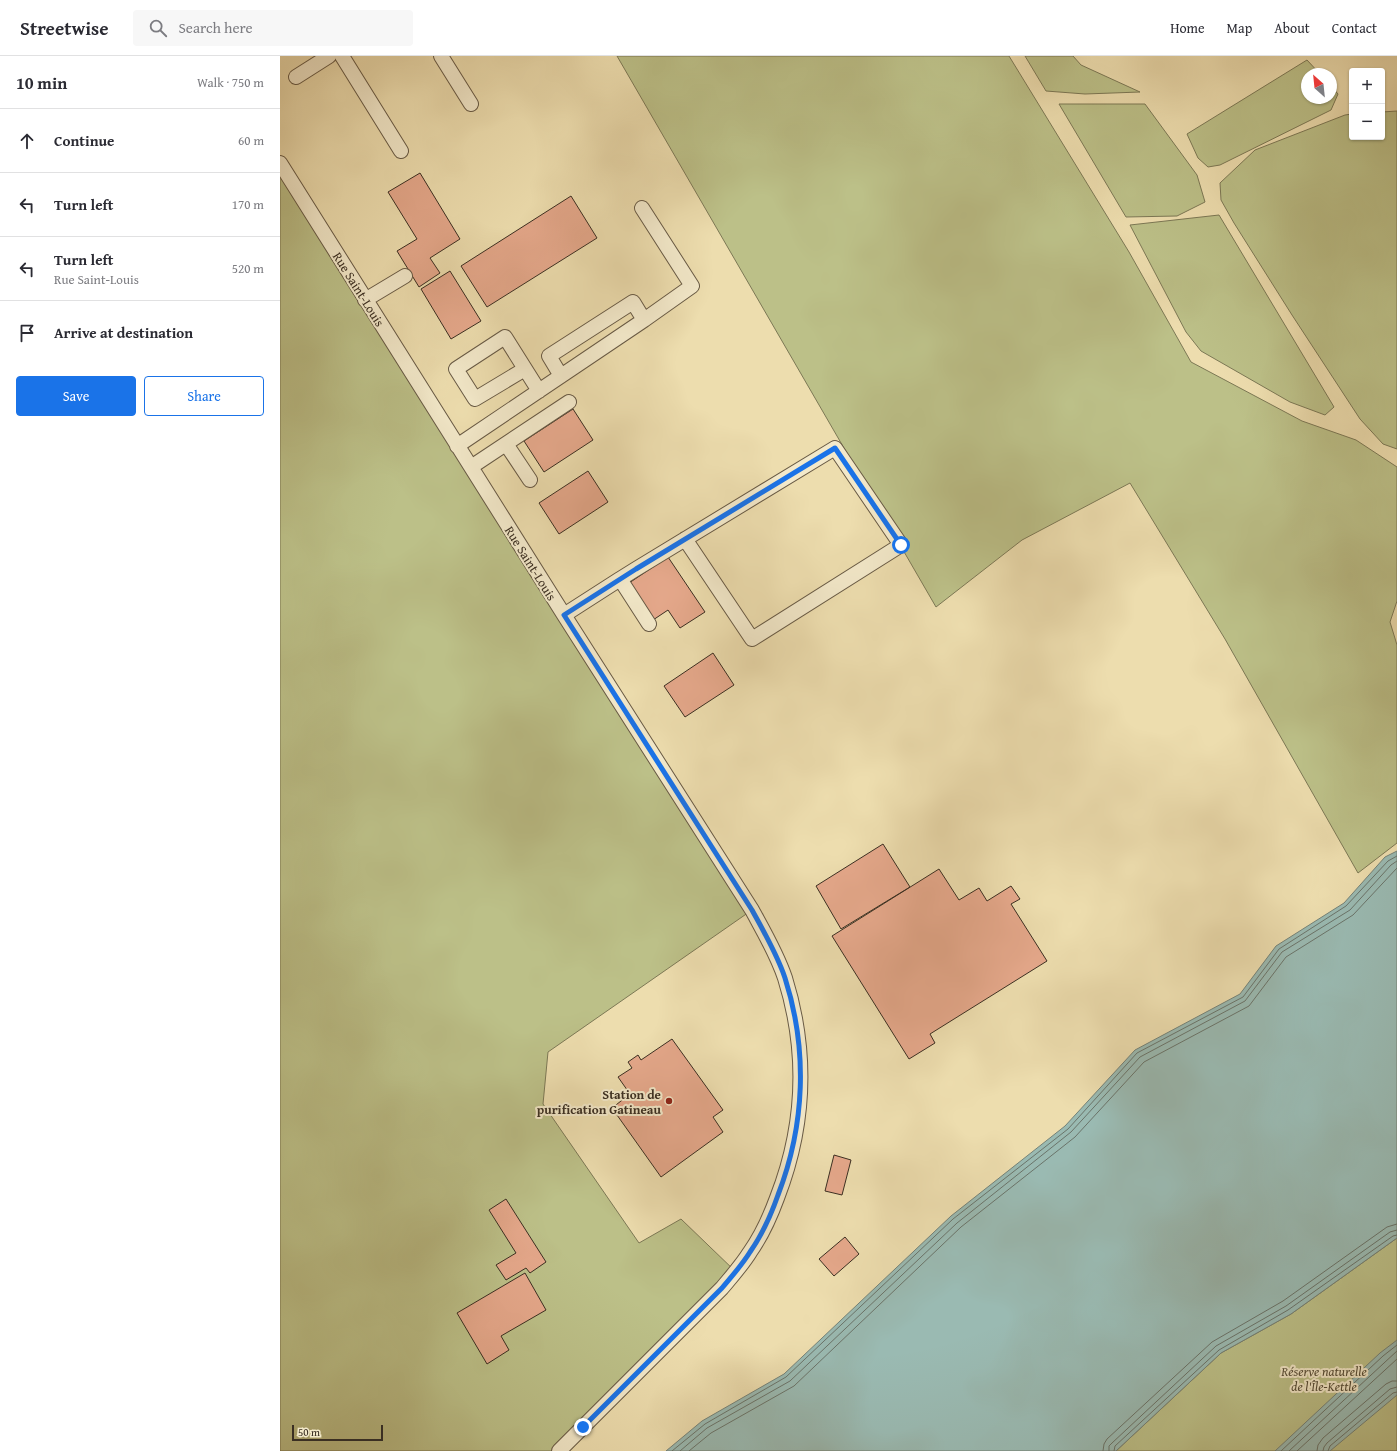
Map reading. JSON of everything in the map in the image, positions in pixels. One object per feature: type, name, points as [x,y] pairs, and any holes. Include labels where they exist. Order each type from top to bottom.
[{"type":"street","points":[[296,77],[329,56]]},
{"type":"street","points":[[342,56],[400,152]]},
{"type":"street","points":[[441,56],[471,104]]},
{"type":"street","name":"Rue Saint-Louis","points":[[280,163],[457,446],[752,910],[768,940],[785,978],[791,1003],[799,1050],[801,1075],[798,1122],[790,1163],[773,1209],[760,1237],[736,1272],[722,1288],[559,1451]]},
{"type":"street","points":[[457,446],[692,286],[642,208]]},
{"type":"street","points":[[365,300],[405,276]]},
{"type":"street","points":[[561,376],[549,356],[633,302],[644,320]]},
{"type":"street","points":[[525,369],[474,399],[456,369],[505,337],[539,391]]},
{"type":"street","points":[[471,467],[569,402]]},
{"type":"street","points":[[506,444],[530,480]]},
{"type":"street","points":[[564,615],[620,579],[685,539],[835,448],[901,545],[752,639],[685,539]]},
{"type":"street","points":[[620,579],[649,624]]},
{"type":"green space","points":[[617,56],[1009,56],[1129,252],[1191,362],[1302,421],[1356,440],[1397,467],[1397,601],[1390,622],[1397,645],[1397,843],[1358,873],[1225,639],[1130,483],[1022,540],[936,607]]},
{"type":"green space","points":[[1025,56],[1073,56],[1081,65],[1140,92],[1085,94],[1046,91]]},
{"type":"green space","points":[[1307,60],[1314,68],[1301,68],[1301,104],[1334,104],[1331,110],[1220,165],[1208,167],[1198,158],[1187,134]]},
{"type":"green space","points":[[1059,104],[1145,104],[1197,175],[1205,202],[1177,216],[1126,217]]},
{"type":"green space","points":[[1397,111],[1397,449],[1383,444],[1360,419],[1234,223],[1221,200],[1220,183],[1255,150],[1345,115],[1349,114],[1349,140],[1385,140],[1385,112]]},
{"type":"green space","points":[[280,163],[752,910],[548,1052],[543,1104],[639,1243],[681,1219],[736,1272],[559,1451],[280,1451]]},
{"type":"green space","points":[[1219,215],[1334,407],[1325,415],[1290,402],[1201,351],[1186,332],[1130,225]]},
{"type":"green space","name":"Réserve naturelle de l'Île-Kettle","points":[[1397,1238],[1397,1451],[1116,1451],[1221,1353],[1291,1314]]},
{"type":"water","points":[[1397,851],[1397,1238],[1291,1314],[1221,1353],[1116,1451],[666,1451],[702,1421],[784,1374],[951,1216],[1065,1126],[1135,1050],[1240,994],[1276,946],[1344,903],[1385,857]]},
{"type":"water","points":[[1397,1340],[1397,1395],[1330,1451],[1275,1451],[1380,1353]]},
{"type":"building","points":[[420,173],[460,239],[430,258],[440,273],[419,287],[397,251],[417,239],[388,192]]},
{"type":"building","points":[[571,196],[597,238],[487,307],[461,266]]},
{"type":"building","points":[[450,271],[481,321],[451,339],[421,289]]},
{"type":"building","points":[[573,409],[593,440],[544,472],[524,441]]},
{"type":"building","points":[[588,471],[608,502],[559,534],[539,503]]},
{"type":"building","points":[[668,557],[705,612],[680,628],[668,610],[653,620],[629,583]]},
{"type":"building","points":[[713,653],[734,685],[685,717],[664,686]]},
{"type":"building","points":[[883,844],[910,887],[841,929],[816,886]]},
{"type":"building","points":[[939,869],[959,900],[979,888],[987,901],[1011,886],[1020,899],[1011,904],[1047,961],[930,1034],[935,1043],[909,1059],[832,936]]},
{"type":"building","name":"Station de purification Gatineau","points":[[672,1039],[723,1110],[713,1117],[723,1132],[661,1177],[612,1108],[630,1094],[618,1077],[632,1068],[628,1062],[638,1055],[641,1060]]},
{"type":"building","points":[[834,1155],[851,1160],[842,1195],[825,1191]]},
{"type":"building","points":[[506,1199],[546,1262],[530,1273],[526,1268],[506,1280],[496,1265],[516,1253],[489,1210]]},
{"type":"building","points":[[845,1237],[859,1254],[834,1276],[819,1259]]},
{"type":"building","points":[[525,1273],[546,1310],[501,1336],[509,1350],[487,1364],[457,1313]]},
{"type":"place","name":"Station de purification Gatineau","points":[[669,1101]]},
{"type":"route","points":[[583,1427],[722,1288],[736,1272],[760,1237],[773,1209],[790,1163],[798,1122],[801,1075],[796,1026],[785,978],[768,940],[752,910],[564,615],[636,569],[835,448],[901,545]]}]
